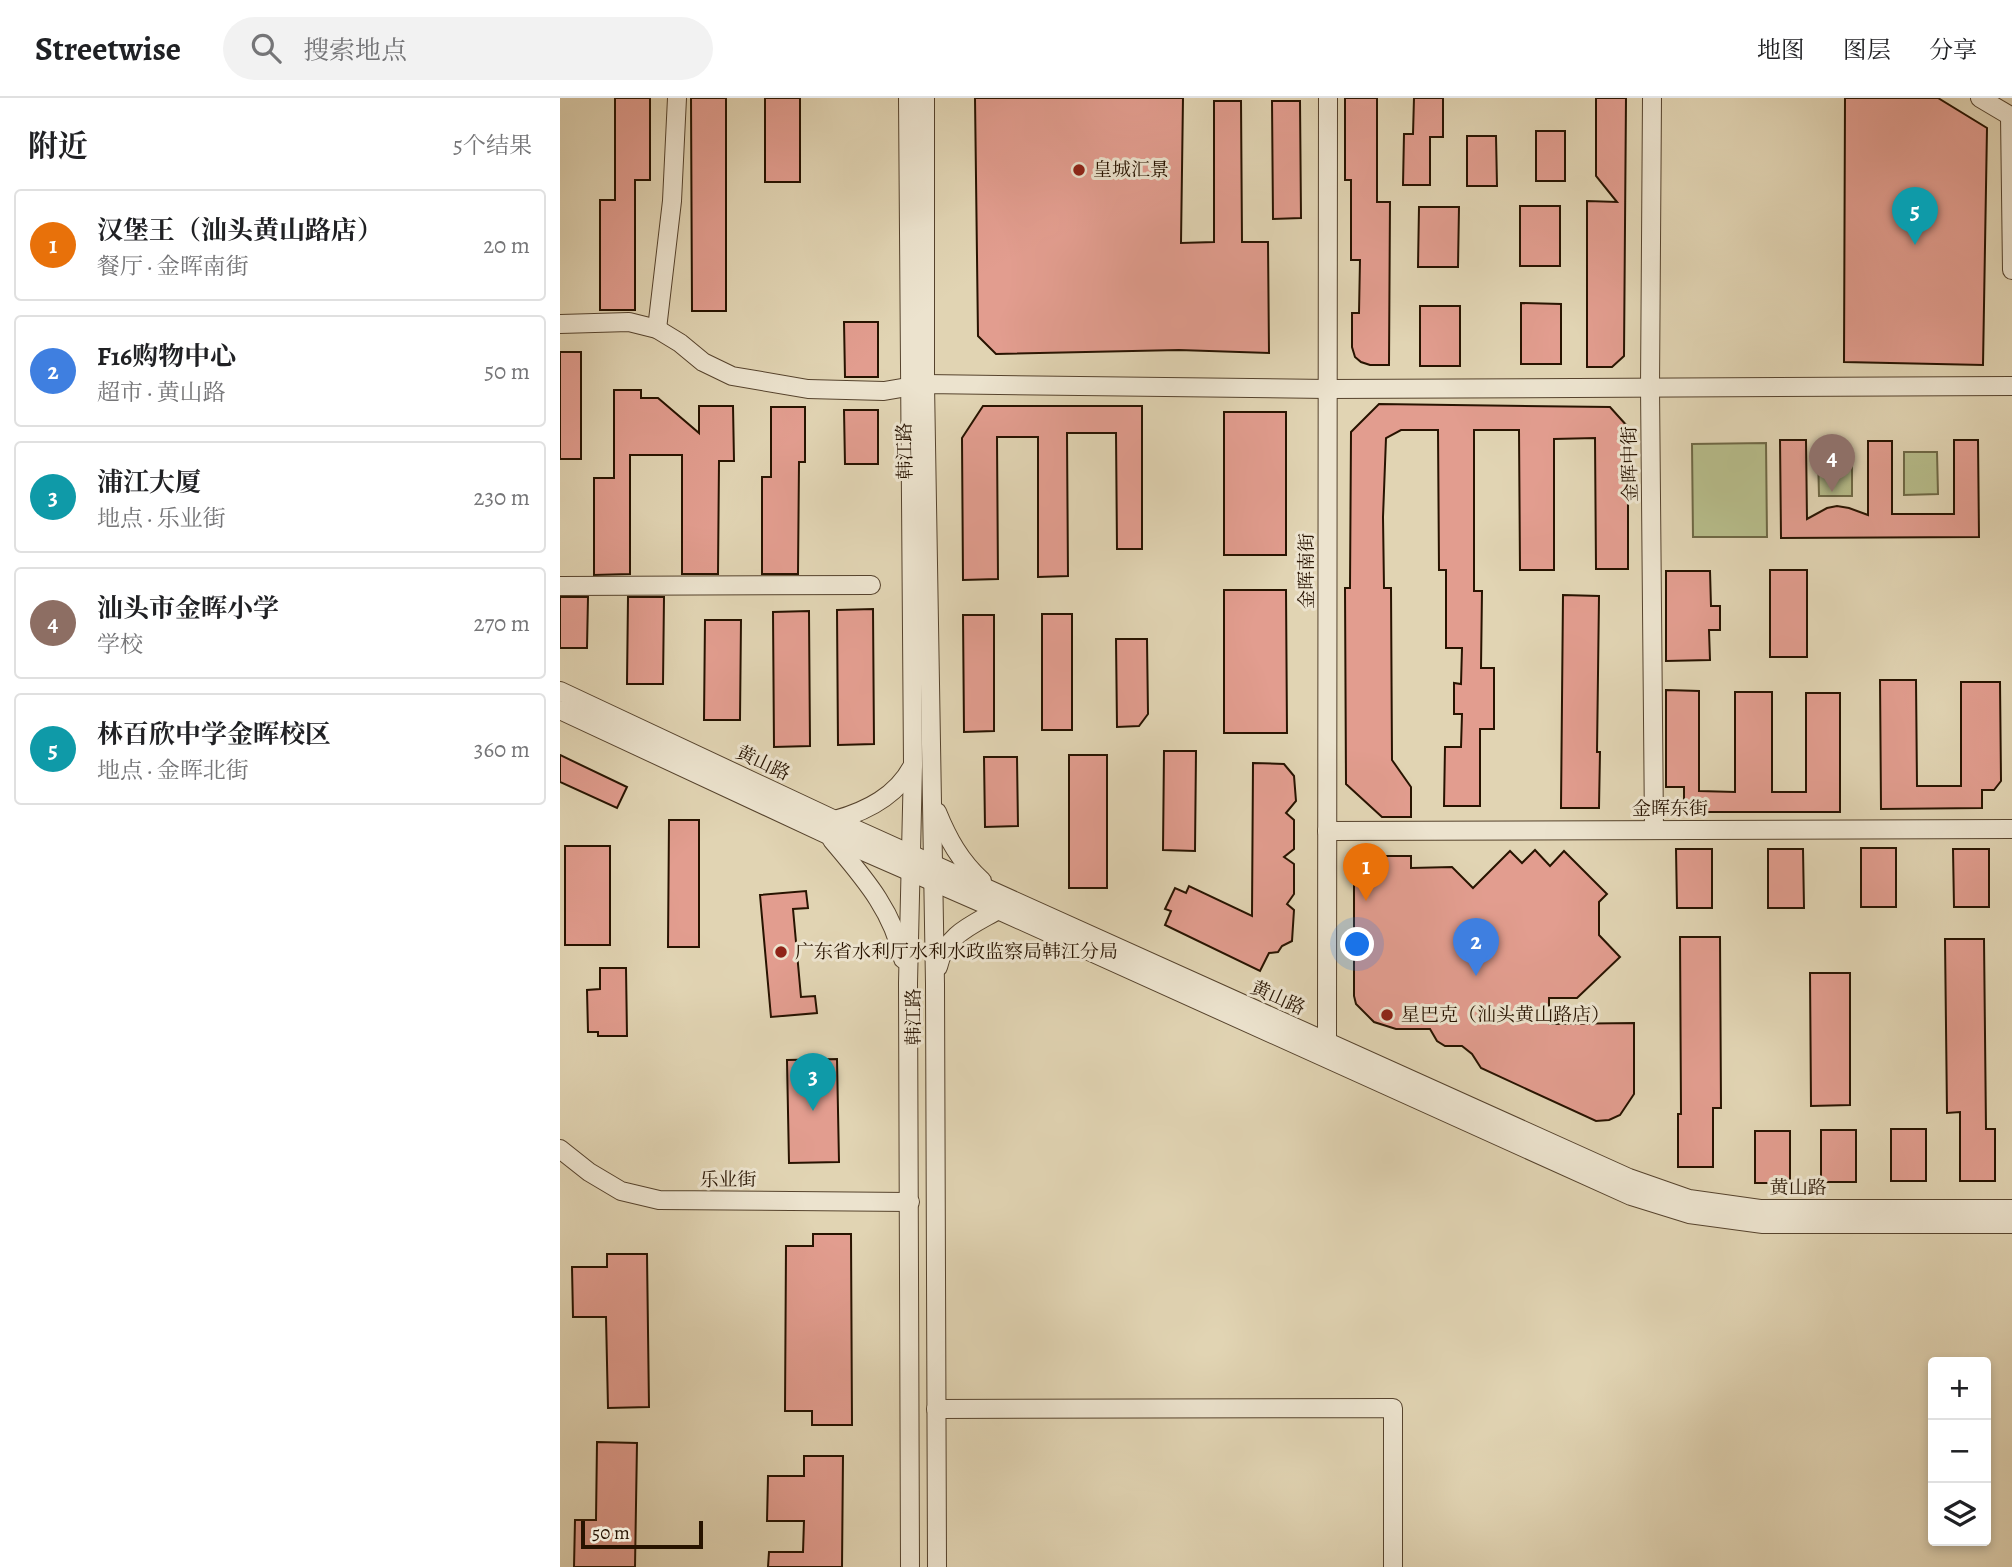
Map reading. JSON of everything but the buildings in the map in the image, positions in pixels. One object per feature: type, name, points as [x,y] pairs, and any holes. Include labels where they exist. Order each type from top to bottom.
[{"type":"street","points":[[657,329],[672,201],[677,98]]},
{"type":"street","name":"韩江路","points":[[908,98],[934,864],[937,1567]]},
{"type":"street","name":"韩江路","points":[[910,1567],[908,983],[917,385],[925,98]]},
{"type":"street","name":"金晖南街","points":[[1327,1043],[1328,98]]},
{"type":"street","name":"金晖中街","points":[[1652,98],[1650,387],[1654,830]]},
{"type":"street","points":[[1980,98],[2011,116],[2012,270]]},
{"type":"street","points":[[560,324],[629,322],[657,329],[680,342],[703,362],[732,376],[807,389],[884,391],[917,385],[1328,389],[2012,386]]},
{"type":"street","points":[[560,586],[871,585]]},
{"type":"street","name":"黄山路","points":[[560,691],[831,828]]},
{"type":"street","name":"黄山路","points":[[560,710],[911,863],[934,883],[997,901],[1327,1043],[1629,1178],[1689,1199],[1760,1209],[2012,1209]]},
{"type":"street","points":[[908,983],[892,923],[873,889],[831,828],[886,798],[905,779],[913,765]]},
{"type":"street","points":[[932,800],[949,842],[997,901],[954,937],[941,955],[935,984]]},
{"type":"street","name":"金晖东街","points":[[1327,831],[2012,829]]},
{"type":"street","name":"黄山路","points":[[911,863],[934,864],[997,901],[1631,1196],[1689,1214],[1763,1224],[2012,1224]]},
{"type":"street","name":"乐业街","points":[[560,1149],[589,1172],[621,1191],[659,1200],[910,1202]]},
{"type":"street","points":[[936,1409],[1392,1408],[1393,1567]]},
{"type":"green space","points":[[1766,443],[1767,537],[1693,537],[1692,444]]},
{"type":"green space","points":[[1904,452],[1937,452],[1938,494],[1904,495]]},
{"type":"green space","points":[[1852,453],[1852,496],[1819,496],[1818,454]]},
{"type":"place","name":"皇城汇景","points":[[1079,170]]},
{"type":"place","name":"林百欣中学金晖校区","points":[[1915,245]]},
{"type":"place","name":"汕头市金晖小学","points":[[1832,492]]},
{"type":"place","name":"汉堡王（汕头黄山路店）","points":[[1366,901]]},
{"type":"place","name":"广东省水利厅水利水政监察局韩江分局","points":[[781,952]]},
{"type":"place","name":"F16购物中心","points":[[1476,976]]},
{"type":"place","name":"星巴克（汕头黄山路店）","points":[[1387,1015]]},
{"type":"place","name":"浦江大厦","points":[[813,1111]]}]
